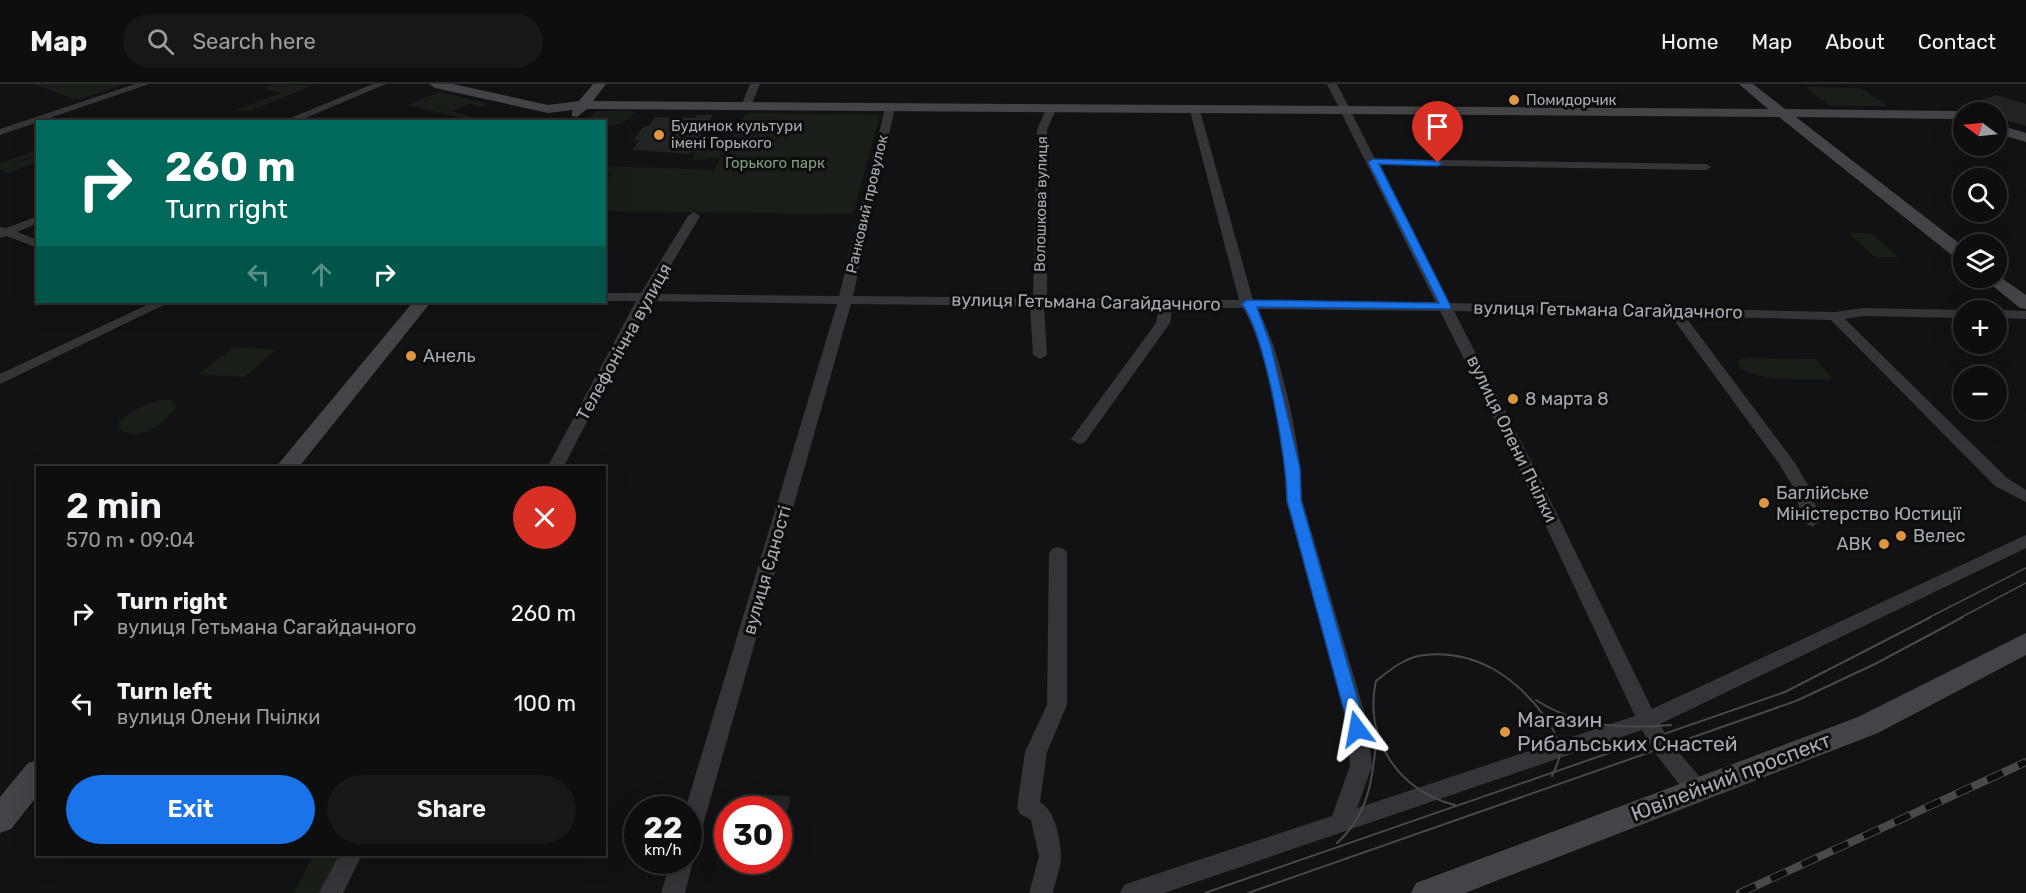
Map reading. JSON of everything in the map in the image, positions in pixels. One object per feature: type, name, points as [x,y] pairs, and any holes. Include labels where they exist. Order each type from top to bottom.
[{"type":"street","points":[[0,132],[144,84]]},
{"type":"street","points":[[291,120],[381,84]]},
{"type":"street","points":[[435,84],[553,109],[583,105],[1953,115]]},
{"type":"street","points":[[571,120],[600,84]]},
{"type":"street","points":[[746,106],[755,84]]},
{"type":"street","name":"вулиця Олени Пчілки","points":[[1332,84],[1446,307],[1648,720],[1662,747],[1696,790]]},
{"type":"street","points":[[1745,84],[1953,247]]},
{"type":"street","name":"Ранковий провулок","points":[[845,300],[890,108]]},
{"type":"street","points":[[553,109],[569,120]]},
{"type":"street","name":"Волошкова вулиця","points":[[1040,355],[1038,305],[1040,302],[1042,130],[1051,109]]},
{"type":"street","points":[[1195,111],[1247,304],[1254,311],[1266,346],[1294,468],[1294,500],[1357,721],[1361,766],[1341,823]]},
{"type":"street","points":[[2007,132],[2026,138]]},
{"type":"street","points":[[1373,162],[1706,167]]},
{"type":"street","name":"Телефонічна вулиця","points":[[556,466],[645,297],[694,216]]},
{"type":"street","points":[[2,232],[36,220]]},
{"type":"street","points":[[2,232],[36,243]]},
{"type":"street","points":[[2005,288],[2026,304]]},
{"type":"street","name":"вулиця Гетьмана Сагайдачного","points":[[606,297],[1446,307],[1834,316],[1863,312],[1953,314]]},
{"type":"street","name":"вулиця Єдності","points":[[701,796],[845,300]]},
{"type":"street","points":[[0,380],[162,303]]},
{"type":"street","points":[[288,466],[421,303]]},
{"type":"street","points":[[1079,439],[1163,323],[1166,303]]},
{"type":"street","points":[[1675,312],[1787,463],[1801,487],[1812,521]]},
{"type":"street","points":[[2007,314],[2026,315]]},
{"type":"street","points":[[1834,316],[2001,482],[2026,497]]},
{"type":"street","points":[[1132,893],[1648,720],[2026,541]]},
{"type":"street","points":[[1041,893],[1050,856],[1041,814],[1028,807],[1036,752],[1057,705],[1058,553]]},
{"type":"street","name":"Ювілейний проспект","points":[[1427,893],[1868,725],[2026,642]]},
{"type":"street","points":[[0,820],[36,775]]},
{"type":"street","points":[[331,893],[350,856]]},
{"type":"street","points":[[673,893],[678,874]]},
{"type":"green space","points":[[33,84],[125,84],[77,100]]},
{"type":"green space","points":[[274,84],[314,85],[250,111],[233,111],[281,93],[263,88]]},
{"type":"green space","points":[[1805,87],[1861,88],[1888,106],[1830,106]]},
{"type":"green space","points":[[439,92],[488,104],[481,107],[470,104],[453,111],[476,118],[470,120],[406,105]]},
{"type":"green space","points":[[597,111],[633,111],[634,113],[622,123],[614,125],[606,126],[606,120],[588,120]]},
{"type":"green space","name":"Горького парк","points":[[746,113],[880,115],[853,214],[606,211],[606,181],[611,173],[606,173],[606,166],[714,170]]},
{"type":"green space","points":[[698,140],[727,140],[720,157],[693,160],[696,153],[691,152]]},
{"type":"green space","points":[[36,150],[36,155],[17,162],[36,156],[36,162],[9,173],[0,170],[0,163]]},
{"type":"green space","points":[[1848,233],[1870,233],[1899,257],[1875,257]]},
{"type":"green space","points":[[234,347],[275,350],[245,377],[199,374]]},
{"type":"green space","points":[[1748,358],[1815,359],[1833,379],[1782,379],[1756,375],[1738,365],[1739,360]]},
{"type":"green space","points":[[171,400],[177,405],[175,408],[150,430],[134,434],[119,427],[119,422],[143,406],[157,401]]},
{"type":"green space","points":[[313,856],[339,856],[320,893],[294,893]]},
{"type":"building","points":[[1996,95],[2026,104],[2026,126],[2007,120],[2007,102],[1976,102]]},
{"type":"building","name":"Будинок культури імені Горького","points":[[697,115],[713,115],[690,154],[632,150],[639,141],[634,140],[644,126],[649,126],[655,117],[695,118]]},
{"type":"building","points":[[743,794],[791,796],[742,796]]},
{"type":"tram line","points":[[1928,618],[2026,568]]},
{"type":"tram line","points":[[1960,618],[2026,583]]},
{"type":"tram line","points":[[1554,772],[1785,692],[1931,617]]},
{"type":"tram line","points":[[1248,893],[1796,701],[1875,664],[1963,617]]},
{"type":"tram line","points":[[1455,805],[1417,788],[1402,775],[1390,760],[1375,723],[1373,702],[1376,681],[1410,658],[1443,654],[1460,657],[1477,661],[1507,678],[1534,703],[1558,739],[1560,754],[1554,772]]},
{"type":"tram line","points":[[1536,700],[1552,709],[1584,721],[1635,727],[1671,725]]},
{"type":"tram line","points":[[1337,843],[1357,820],[1363,807],[1374,764],[1377,734]]},
{"type":"tram line","points":[[1205,893],[1554,772]]},
{"type":"tram line","points":[[1552,776],[1554,772]]},
{"type":"railway","points":[[1740,893],[2026,762]]},
{"type":"place","name":"Помидорчик","points":[[1514,100]]},
{"type":"place","name":"Будинок культури імені Горького","points":[[659,135]]},
{"type":"place","name":"Анель","points":[[411,356]]},
{"type":"place","name":"8 марта 8","points":[[1513,399]]},
{"type":"place","name":"Баглійське Міністерство Юстиції","points":[[1764,503]]},
{"type":"place","name":"Велес","points":[[1901,536]]},
{"type":"place","name":"АВК","points":[[1884,544]]},
{"type":"place","name":"Магазин Рибальських Снастей","points":[[1505,732]]},
{"type":"route","points":[[1357,729],[1357,721],[1338,661],[1294,500],[1294,468],[1266,346],[1254,311],[1247,304],[1446,307],[1373,162],[1438,163]]}]
